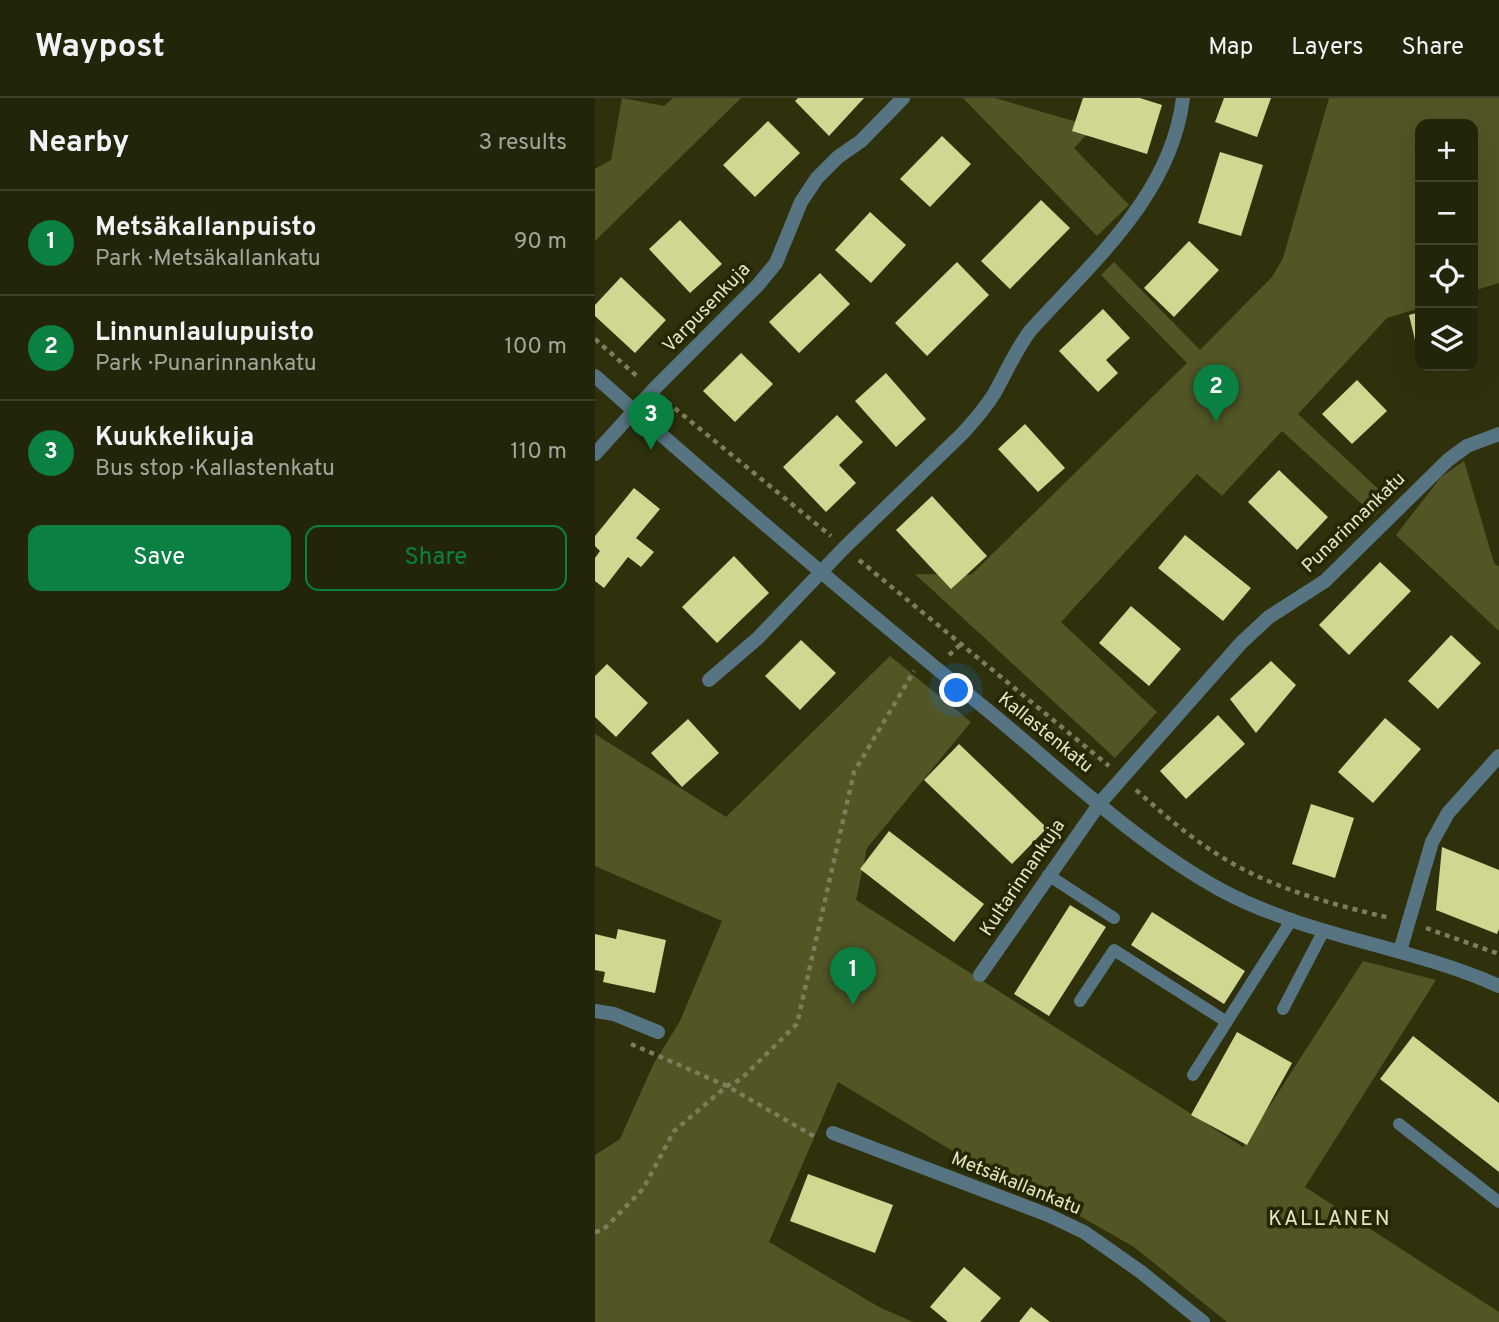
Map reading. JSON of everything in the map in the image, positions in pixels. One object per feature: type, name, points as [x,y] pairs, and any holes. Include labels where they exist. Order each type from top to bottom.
[{"type":"street","name":"Varpusenkuja","points":[[595,454],[776,263],[801,202],[817,178],[838,157],[861,141],[903,98]]},
{"type":"street","points":[[709,680],[758,638],[978,415],[993,395],[1015,351],[1030,331],[1132,218],[1151,191],[1169,154],[1181,118],[1183,98]]},
{"type":"street","name":"Kallastenkatu","points":[[595,376],[923,657],[1157,850],[1224,891],[1264,910],[1400,951],[1499,986]]},
{"type":"street","name":"Punarinnankatu","points":[[1100,803],[1241,643],[1269,617],[1325,581],[1448,460],[1467,446],[1499,434]]},
{"type":"street","points":[[1400,951],[1431,842],[1448,813],[1499,756]]},
{"type":"street","name":"Kultarinnankuja","points":[[979,975],[1100,803]]},
{"type":"street","points":[[595,1011],[614,1014],[658,1032]]},
{"type":"street","name":"Metsäkallankatu","points":[[833,1133],[1048,1215],[1084,1232],[1141,1272],[1203,1322]]},
{"type":"lane","points":[[1048,875],[1114,918]]},
{"type":"lane","points":[[1193,1075],[1292,919]]},
{"type":"lane","points":[[1283,1009],[1324,930]]},
{"type":"lane","points":[[1080,1001],[1114,950],[1227,1021]]},
{"type":"lane","points":[[1399,1124],[1499,1202]]},
{"type":"path","points":[[595,340],[1123,778],[1172,822],[1209,848],[1262,878],[1336,905],[1408,922],[1499,954]]},
{"type":"path","points":[[595,1232],[603,1230],[643,1189],[674,1131],[727,1086],[741,1079],[797,1024],[854,772],[923,657]]},
{"type":"path","points":[[626,1042],[727,1086]]},
{"type":"green space","points":[[622,98],[664,106],[673,98],[741,98],[595,241],[595,169],[611,160]]},
{"type":"green space","points":[[963,98],[995,98],[1094,127],[1074,148],[1129,205],[1097,236]]},
{"type":"green space","points":[[1329,98],[1499,98],[1499,283],[1478,289],[1478,119],[1415,119],[1415,310],[1387,318],[1298,414],[1389,499],[1375,516],[1282,431],[1222,496],[1197,474],[1061,622],[1157,712],[1115,758],[915,574],[971,575],[1187,363],[1101,275],[1114,262],[1200,350],[1272,277],[1283,258]]},
{"type":"green space","points":[[1464,461],[1494,563],[1499,567],[1499,631],[1396,535],[1441,477]]},
{"type":"green space","points":[[890,656],[971,722],[867,848],[856,900],[1243,1147],[1363,961],[1436,980],[1305,1187],[1499,1312],[1499,1322],[1227,1322],[1134,1247],[1055,1202],[976,1165],[838,1082],[769,1242],[879,1307],[913,1322],[595,1322],[595,1155],[620,1139],[653,1065],[680,1021],[722,921],[595,866],[595,734],[726,817]]},
{"type":"building","points":[[798,98],[864,98],[829,136],[795,101]]},
{"type":"building","points":[[1083,98],[1140,98],[1162,105],[1147,154],[1072,131]]},
{"type":"building","points":[[1224,98],[1271,98],[1257,137],[1215,122]]},
{"type":"building","points":[[768,121],[800,153],[755,197],[723,165]]},
{"type":"building","points":[[942,136],[971,164],[930,207],[900,179]]},
{"type":"building","points":[[1220,152],[1263,165],[1241,236],[1198,223]]},
{"type":"building","points":[[1041,200],[1070,228],[1010,289],[981,261]]},
{"type":"building","points":[[870,212],[906,245],[871,283],[835,250]]},
{"type":"building","points":[[680,220],[722,264],[690,293],[649,249]]},
{"type":"building","points":[[1189,241],[1219,270],[1174,317],[1144,288]]},
{"type":"building","points":[[957,262],[989,295],[927,356],[895,323]]},
{"type":"building","points":[[820,273],[850,304],[799,353],[769,322]]},
{"type":"building","points":[[621,277],[666,320],[635,353],[595,316],[595,305]]},
{"type":"building","points":[[1103,309],[1130,338],[1106,360],[1118,373],[1098,392],[1059,351]]},
{"type":"building","points":[[1415,313],[1415,340],[1409,315]]},
{"type":"building","points":[[741,353],[773,384],[735,422],[703,391]]},
{"type":"building","points":[[886,373],[926,419],[896,447],[855,401]]},
{"type":"building","points":[[1357,380],[1387,411],[1352,444],[1322,414]]},
{"type":"building","points":[[837,415],[863,442],[839,465],[856,483],[826,512],[783,467]]},
{"type":"building","points":[[1025,424],[1065,468],[1038,492],[998,449]]},
{"type":"building","points":[[1279,470],[1328,517],[1297,550],[1248,502]]},
{"type":"building","points":[[634,488],[660,509],[636,538],[654,552],[641,567],[628,557],[604,588],[595,581],[595,558],[600,551],[595,546],[595,536]]},
{"type":"building","points":[[932,496],[987,556],[951,589],[896,530]]},
{"type":"building","points":[[1185,535],[1251,588],[1223,621],[1158,568]]},
{"type":"building","points":[[734,556],[769,593],[717,643],[682,607]]},
{"type":"building","points":[[1380,562],[1411,591],[1349,655],[1319,625]]},
{"type":"building","points":[[1131,606],[1181,649],[1149,686],[1099,643]]},
{"type":"building","points":[[1451,635],[1481,663],[1438,709],[1408,681]]},
{"type":"building","points":[[801,640],[836,673],[800,710],[765,676]]},
{"type":"building","points":[[1271,661],[1296,685],[1256,733],[1230,699]]},
{"type":"building","points":[[607,664],[648,703],[616,737],[595,717],[595,676]]},
{"type":"building","points":[[1218,715],[1245,744],[1186,799],[1160,771]]},
{"type":"building","points":[[1385,718],[1421,749],[1373,803],[1338,772]]},
{"type":"building","points":[[688,719],[719,753],[682,787],[651,753]]},
{"type":"building","points":[[959,744],[1047,828],[1012,864],[924,780]]},
{"type":"building","points":[[1311,804],[1354,818],[1335,878],[1292,864]]},
{"type":"building","points":[[889,831],[984,904],[954,942],[860,869]]},
{"type":"building","points":[[1442,847],[1499,870],[1497,934],[1436,910]]},
{"type":"building","points":[[1070,905],[1106,927],[1049,1016],[1014,994]]},
{"type":"building","points":[[1152,912],[1245,971],[1224,1004],[1131,945]]},
{"type":"building","points":[[618,929],[666,940],[655,993],[603,982],[605,972],[595,970],[595,934],[616,939]]},
{"type":"building","points":[[1237,1032],[1292,1063],[1247,1145],[1191,1115]]},
{"type":"building","points":[[1413,1036],[1499,1103],[1499,1172],[1380,1079]]},
{"type":"building","points":[[808,1174],[893,1205],[875,1253],[790,1221]]},
{"type":"building","points":[[964,1267],[1001,1298],[980,1322],[948,1322],[930,1307]]},
{"type":"building","points":[[1031,1307],[1050,1322],[1019,1322]]},
{"type":"place","name":"Linnunlaulupuisto","points":[[1216,422]]},
{"type":"place","name":"Kuukkelikuja","points":[[651,450]]},
{"type":"place","name":"Metsäkallanpuisto","points":[[853,1005]]},
{"type":"district","name":"KALLANEN","points":[[1330,1219]]}]
